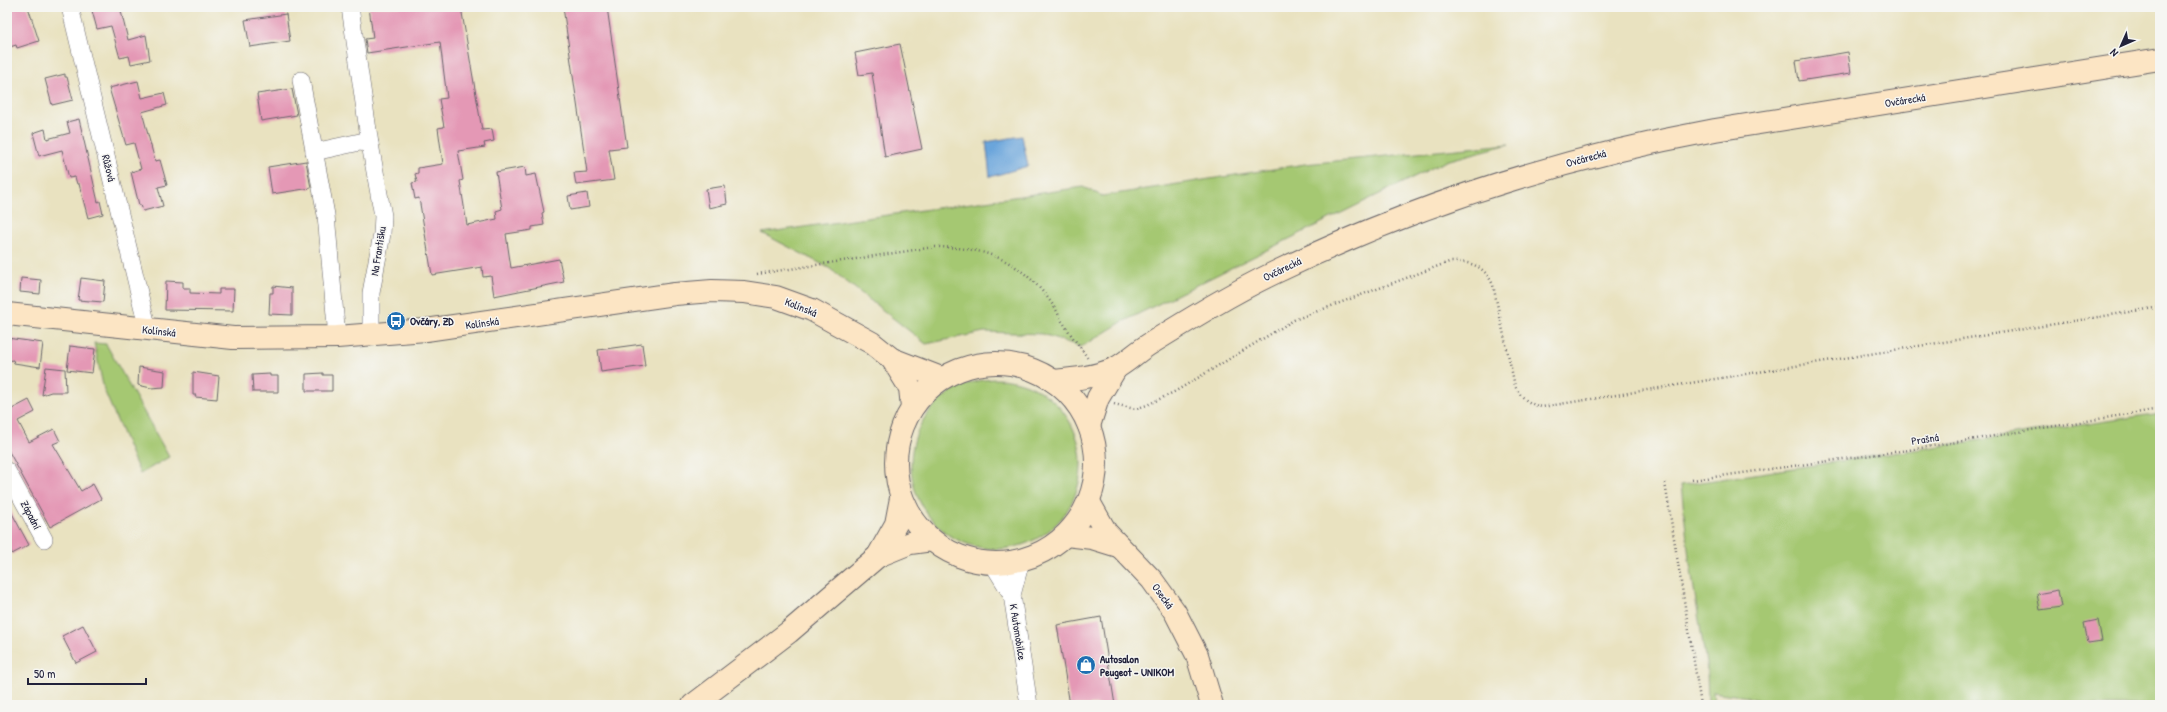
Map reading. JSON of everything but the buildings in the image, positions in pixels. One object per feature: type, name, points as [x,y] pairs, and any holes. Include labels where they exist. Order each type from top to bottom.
[{"type":"main road","name":"Ovčárecká","points":[[1053,380],[1083,378],[1116,368],[1142,349],[1186,322],[1275,272],[1324,250],[1419,212],[1537,172],[1614,150],[1715,130],[2160,59]]},
{"type":"main road","name":"Kolínská","points":[[7,314],[233,338],[337,338],[426,330],[675,294],[712,291],[744,292],[776,297],[812,310],[872,343],[892,358],[941,378]]},
{"type":"main road","name":"Kolínská","points":[[892,358],[910,388],[912,407]]},
{"type":"main road","points":[[993,363],[1009,364],[1032,369],[1053,380],[1074,400],[1089,426],[1094,445],[1096,464],[1094,483],[1089,502],[1079,520],[1066,535],[1045,551],[1021,560],[993,564],[971,561],[950,553],[932,540],[914,521],[902,498],[896,475],[896,451],[901,428],[912,407],[926,391],[941,378],[962,368],[993,363]]},
{"type":"main road","points":[[1089,426],[1098,398],[1116,368]]},
{"type":"main road","points":[[878,556],[896,524],[902,498]]},
{"type":"main road","name":"Osecká","points":[[1089,502],[1106,532],[1152,580],[1180,620],[1199,659],[1212,705]]},
{"type":"main road","points":[[1066,535],[1092,538],[1118,546]]},
{"type":"main road","points":[[693,705],[789,632],[878,556],[910,543],[932,540]]},
{"type":"street","name":"Růžová","points":[[70,7],[148,330]]},
{"type":"street","name":"Na Františku","points":[[350,7],[370,144],[383,216],[382,234],[371,293],[371,335]]},
{"type":"street","points":[[301,80],[326,215],[337,338]]},
{"type":"street","points":[[314,152],[360,142],[370,144]]},
{"type":"street","name":"Západní","points":[[7,471],[44,539]]},
{"type":"street","name":"K Automobilce","points":[[1021,560],[1012,596],[1029,705]]},
{"type":"street","points":[[993,564],[1012,596]]},
{"type":"path","points":[[756,274],[934,247],[960,247],[983,252],[1018,266],[1055,308],[1063,324],[1088,358],[1089,366],[1083,378]]},
{"type":"path","points":[[1098,398],[1135,410],[1176,391],[1294,320],[1449,262],[1465,262],[1475,264],[1490,277],[1515,386],[1526,400],[1533,405],[1542,407],[2160,307]]},
{"type":"path","name":"Prašná","points":[[1692,480],[1908,450],[2160,409]]},
{"type":"path","points":[[1665,483],[1701,705]]},
{"type":"green space","points":[[1509,144],[1446,161],[1122,322],[1081,347],[1043,334],[984,332],[926,344],[829,268],[762,233],[1083,187],[1102,196],[1305,164]]},
{"type":"green space","points":[[94,343],[106,344],[169,457],[140,474],[104,390]]},
{"type":"green space","points":[[996,379],[1021,383],[1036,389],[1050,398],[1062,410],[1071,424],[1077,439],[1081,464],[1077,489],[1071,504],[1062,518],[1050,530],[1036,539],[1021,545],[996,549],[971,545],[956,539],[942,530],[930,518],[921,504],[915,489],[911,464],[915,439],[921,424],[930,410],[942,398],[956,389],[971,383]]},
{"type":"green space","points":[[2160,413],[2160,699],[2154,705],[1777,705],[1748,697],[1713,692],[1714,705],[1708,705],[1707,670],[1689,558],[1681,485]]},
{"type":"water","points":[[1022,136],[1028,166],[990,177],[986,142]]},
{"type":"place","name":"Ovčáry, ZD","points":[[396,321]]},
{"type":"place","name":"Autosalon Peugeot - UNIKOM","points":[[1086,665]]}]
